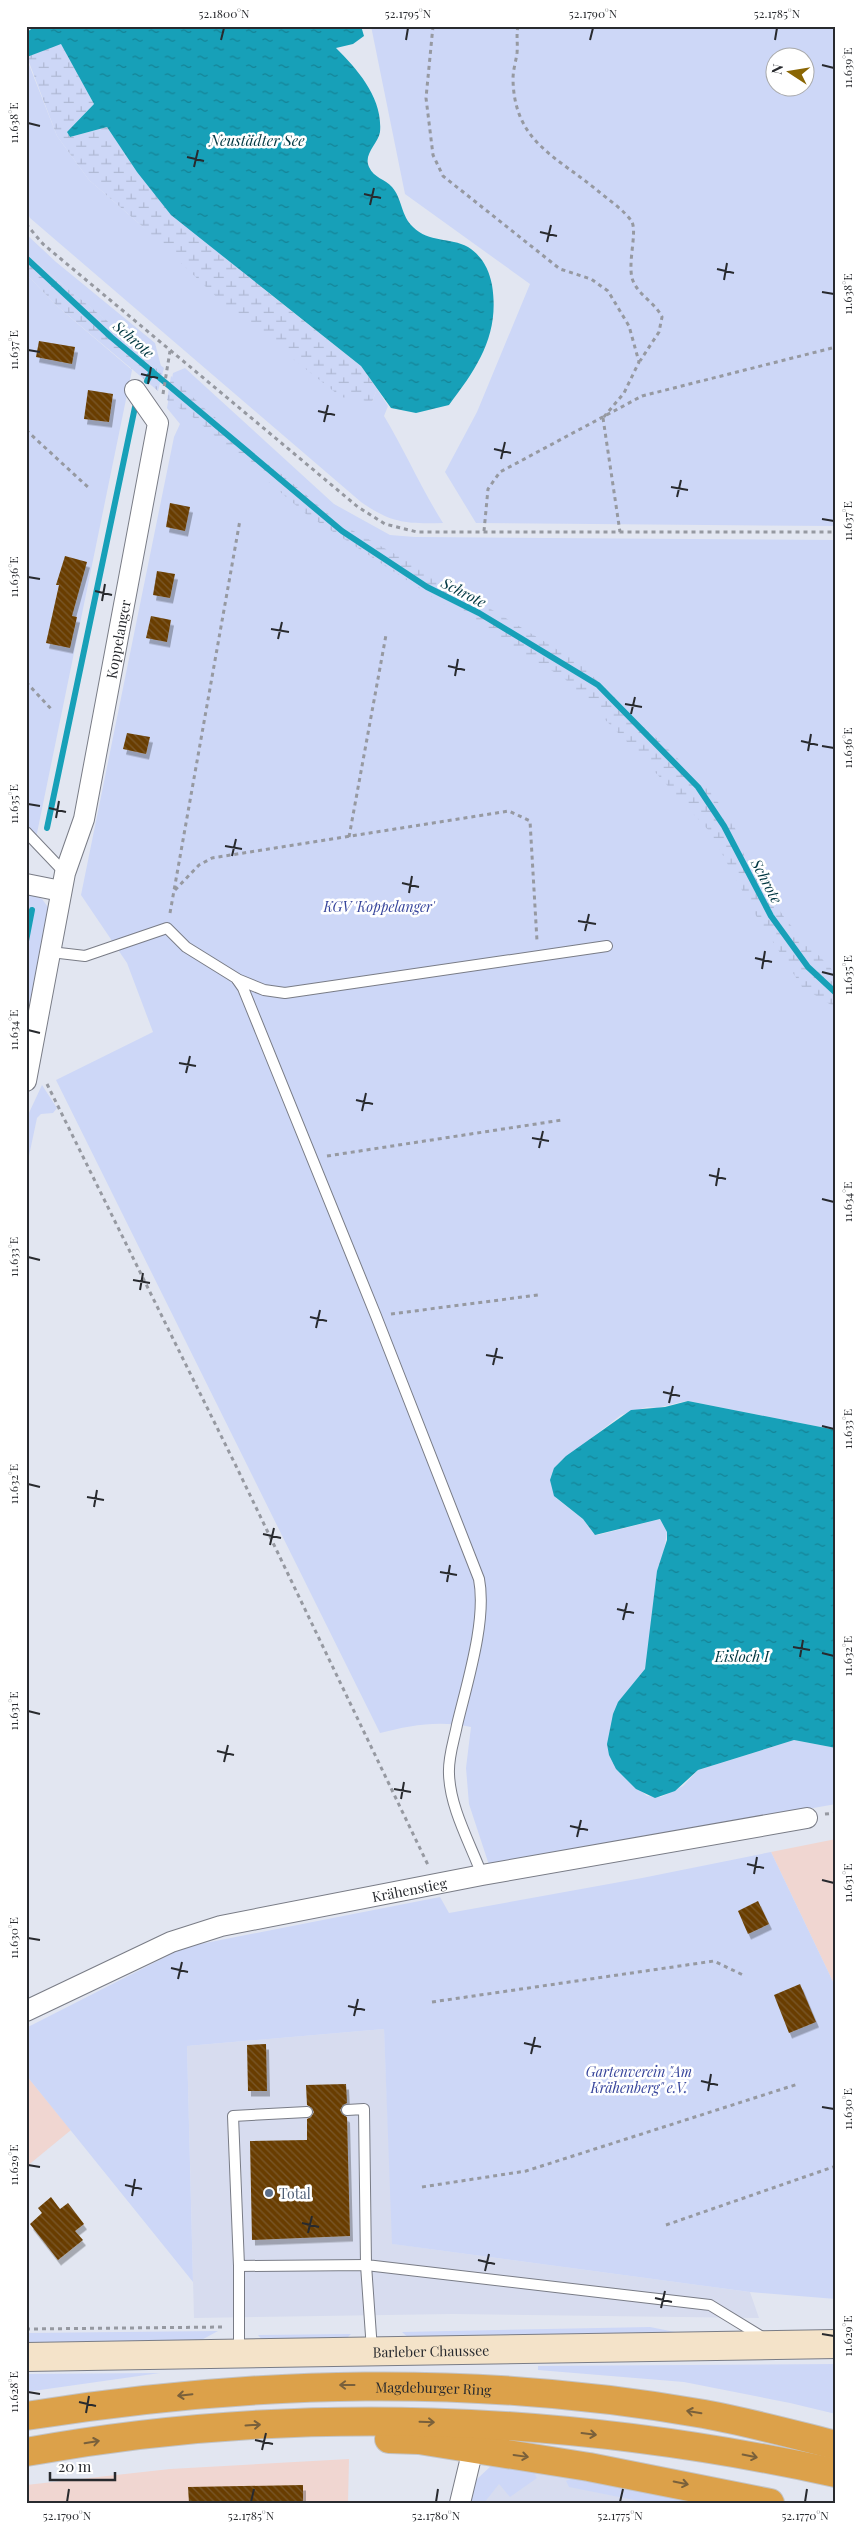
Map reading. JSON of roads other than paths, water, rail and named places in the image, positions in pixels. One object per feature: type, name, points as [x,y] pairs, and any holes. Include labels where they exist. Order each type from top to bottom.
[{"type":"highway","name":"Magdeburger Ring","points":[[26,2416],[217,2391],[336,2385],[413,2386],[535,2392],[642,2404],[827,2438]]},
{"type":"highway","points":[[344,2421],[378,2438],[407,2439],[661,2479],[770,2503]]},
{"type":"highway","points":[[26,2452],[193,2429],[344,2421],[466,2424],[547,2428],[743,2455],[836,2473]]},
{"type":"street","name":"Koppelanger","points":[[26,1081],[63,882],[84,819],[158,423],[135,390]]},
{"type":"street","points":[[26,884],[63,882]]},
{"type":"street","name":"Krähenstieg","points":[[26,2011],[171,1942],[201,1931],[277,1914],[438,1885],[482,1875],[808,1818]]},
{"type":"street","name":"Barleber Chaussee","points":[[26,2357],[836,2344]]},
{"type":"street","points":[[460,2503],[473,2449]]},
{"type":"lane","points":[[26,832],[63,882]]},
{"type":"lane","points":[[51,952],[85,956],[166,928],[186,947],[236,978],[264,990],[285,992],[607,946]]},
{"type":"lane","points":[[236,978],[243,988],[376,1316],[474,1566],[480,1587],[481,1604],[478,1630],[451,1752],[449,1773],[453,1798],[482,1875]]},
{"type":"lane","points":[[347,2110],[364,2109],[366,2265],[372,2352]]},
{"type":"lane","points":[[239,2353],[239,2266],[233,2116],[307,2112]]},
{"type":"lane","points":[[239,2266],[366,2265],[710,2305],[776,2345]]},
{"type":"water","name":"Neustädter See","points":[[35,26],[361,26],[364,36],[353,44],[336,48],[360,75],[373,96],[377,108],[380,132],[369,153],[368,162],[371,171],[389,184],[395,191],[406,218],[413,227],[433,238],[468,247],[481,259],[491,279],[494,303],[490,334],[469,377],[449,405],[416,413],[391,408],[361,366],[171,215],[137,172],[107,127],[70,137],[67,132],[94,104],[61,44],[27,57],[26,33]]},
{"type":"water","name":"Eisloch I","points":[[688,1401],[836,1430],[836,1748],[794,1740],[698,1770],[675,1791],[655,1798],[636,1789],[616,1769],[609,1755],[607,1744],[613,1714],[618,1702],[645,1669],[657,1571],[667,1540],[667,1532],[660,1519],[595,1535],[583,1519],[554,1496],[550,1480],[554,1468],[566,1456],[631,1410],[665,1407]]},
{"type":"waterway","name":"Schrote","points":[[26,258],[111,337],[342,531],[427,587],[479,613],[598,685],[698,787],[724,826],[771,916],[808,967],[836,993]]},
{"type":"waterway","points":[[147,381],[152,371]]},
{"type":"waterway","points":[[47,828],[135,407]]},
{"type":"waterway","points":[[26,941],[32,910]]},
{"type":"place","name":"Total","points":[[269,2193]]},
{"type":"park label","name":"KGV 'Koppelanger'","points":[[379,906]]},
{"type":"park label","name":"Gartenverein \"Am Krähenberg\" e.V.","points":[[639,2080]]}]
